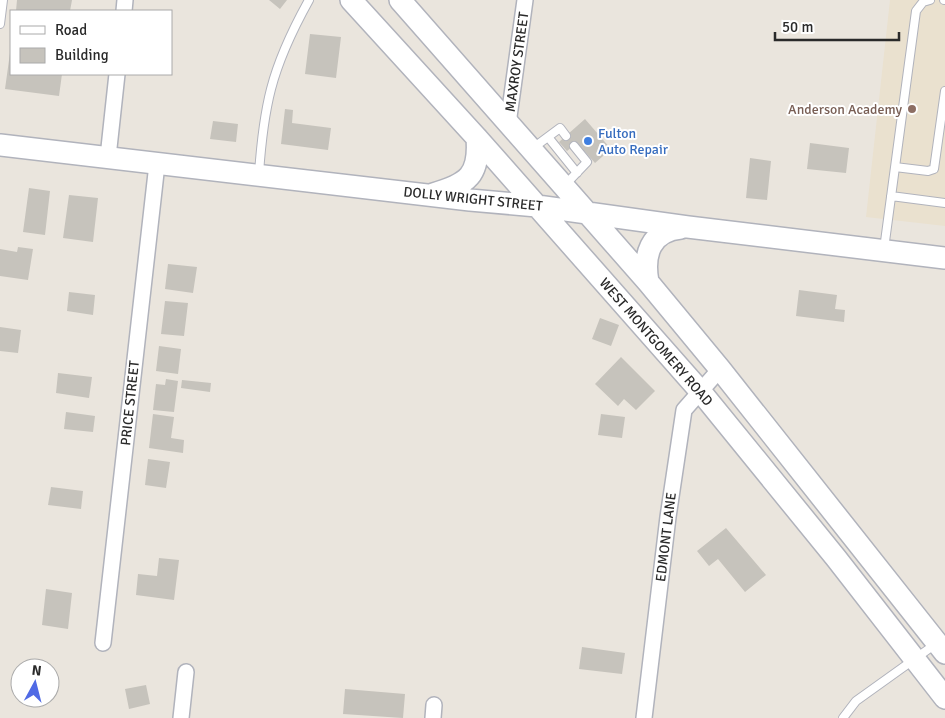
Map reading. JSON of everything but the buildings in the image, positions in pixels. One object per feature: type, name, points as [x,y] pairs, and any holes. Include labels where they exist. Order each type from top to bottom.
[{"type":"main road","name":"WEST MONTGOMERY ROAD","points":[[351,0],[477,138],[701,392],[836,558],[945,698]]},
{"type":"main road","points":[[400,0],[508,124],[539,144],[570,180],[587,212],[720,369],[941,648]]},
{"type":"main road","points":[[431,195],[448,190],[465,181],[474,170],[479,156],[477,138]]},
{"type":"main road","name":"DOLLY WRIGHT STREET","points":[[0,145],[537,206],[688,227],[945,258]]},
{"type":"main road","points":[[648,282],[646,270],[648,253],[652,242],[661,233],[670,229],[688,227]]},
{"type":"street","name":"MAXROY STREET","points":[[508,124],[526,0]]},
{"type":"street","points":[[108,158],[117,75]]},
{"type":"street","name":"PRICE STREET","points":[[103,643],[157,164]]},
{"type":"street","name":"EDMONT LANE","points":[[644,718],[668,517],[684,410],[720,369]]},
{"type":"street","points":[[181,718],[186,672]]},
{"type":"lane","points":[[0,24],[3,0]]},
{"type":"lane","points":[[258,175],[262,136],[271,88],[287,45],[309,0]]},
{"type":"lane","points":[[884,251],[916,12],[923,2],[930,0]]},
{"type":"lane","points":[[895,167],[928,172],[934,169],[945,91]]},
{"type":"lane","points":[[539,144],[560,128],[566,136]]},
{"type":"lane","points":[[570,180],[588,162],[574,146]]},
{"type":"lane","points":[[891,196],[945,203]]},
{"type":"lane","points":[[843,718],[856,701],[914,659],[941,648]]},
{"type":"shaded area","name":"Anderson Academy","points":[[890,0],[945,0],[945,226],[866,217]]},
{"type":"place","name":"Anderson Academy","points":[[912,109]]},
{"type":"place","name":"Fulton Auto Repair","points":[[588,141]]}]
